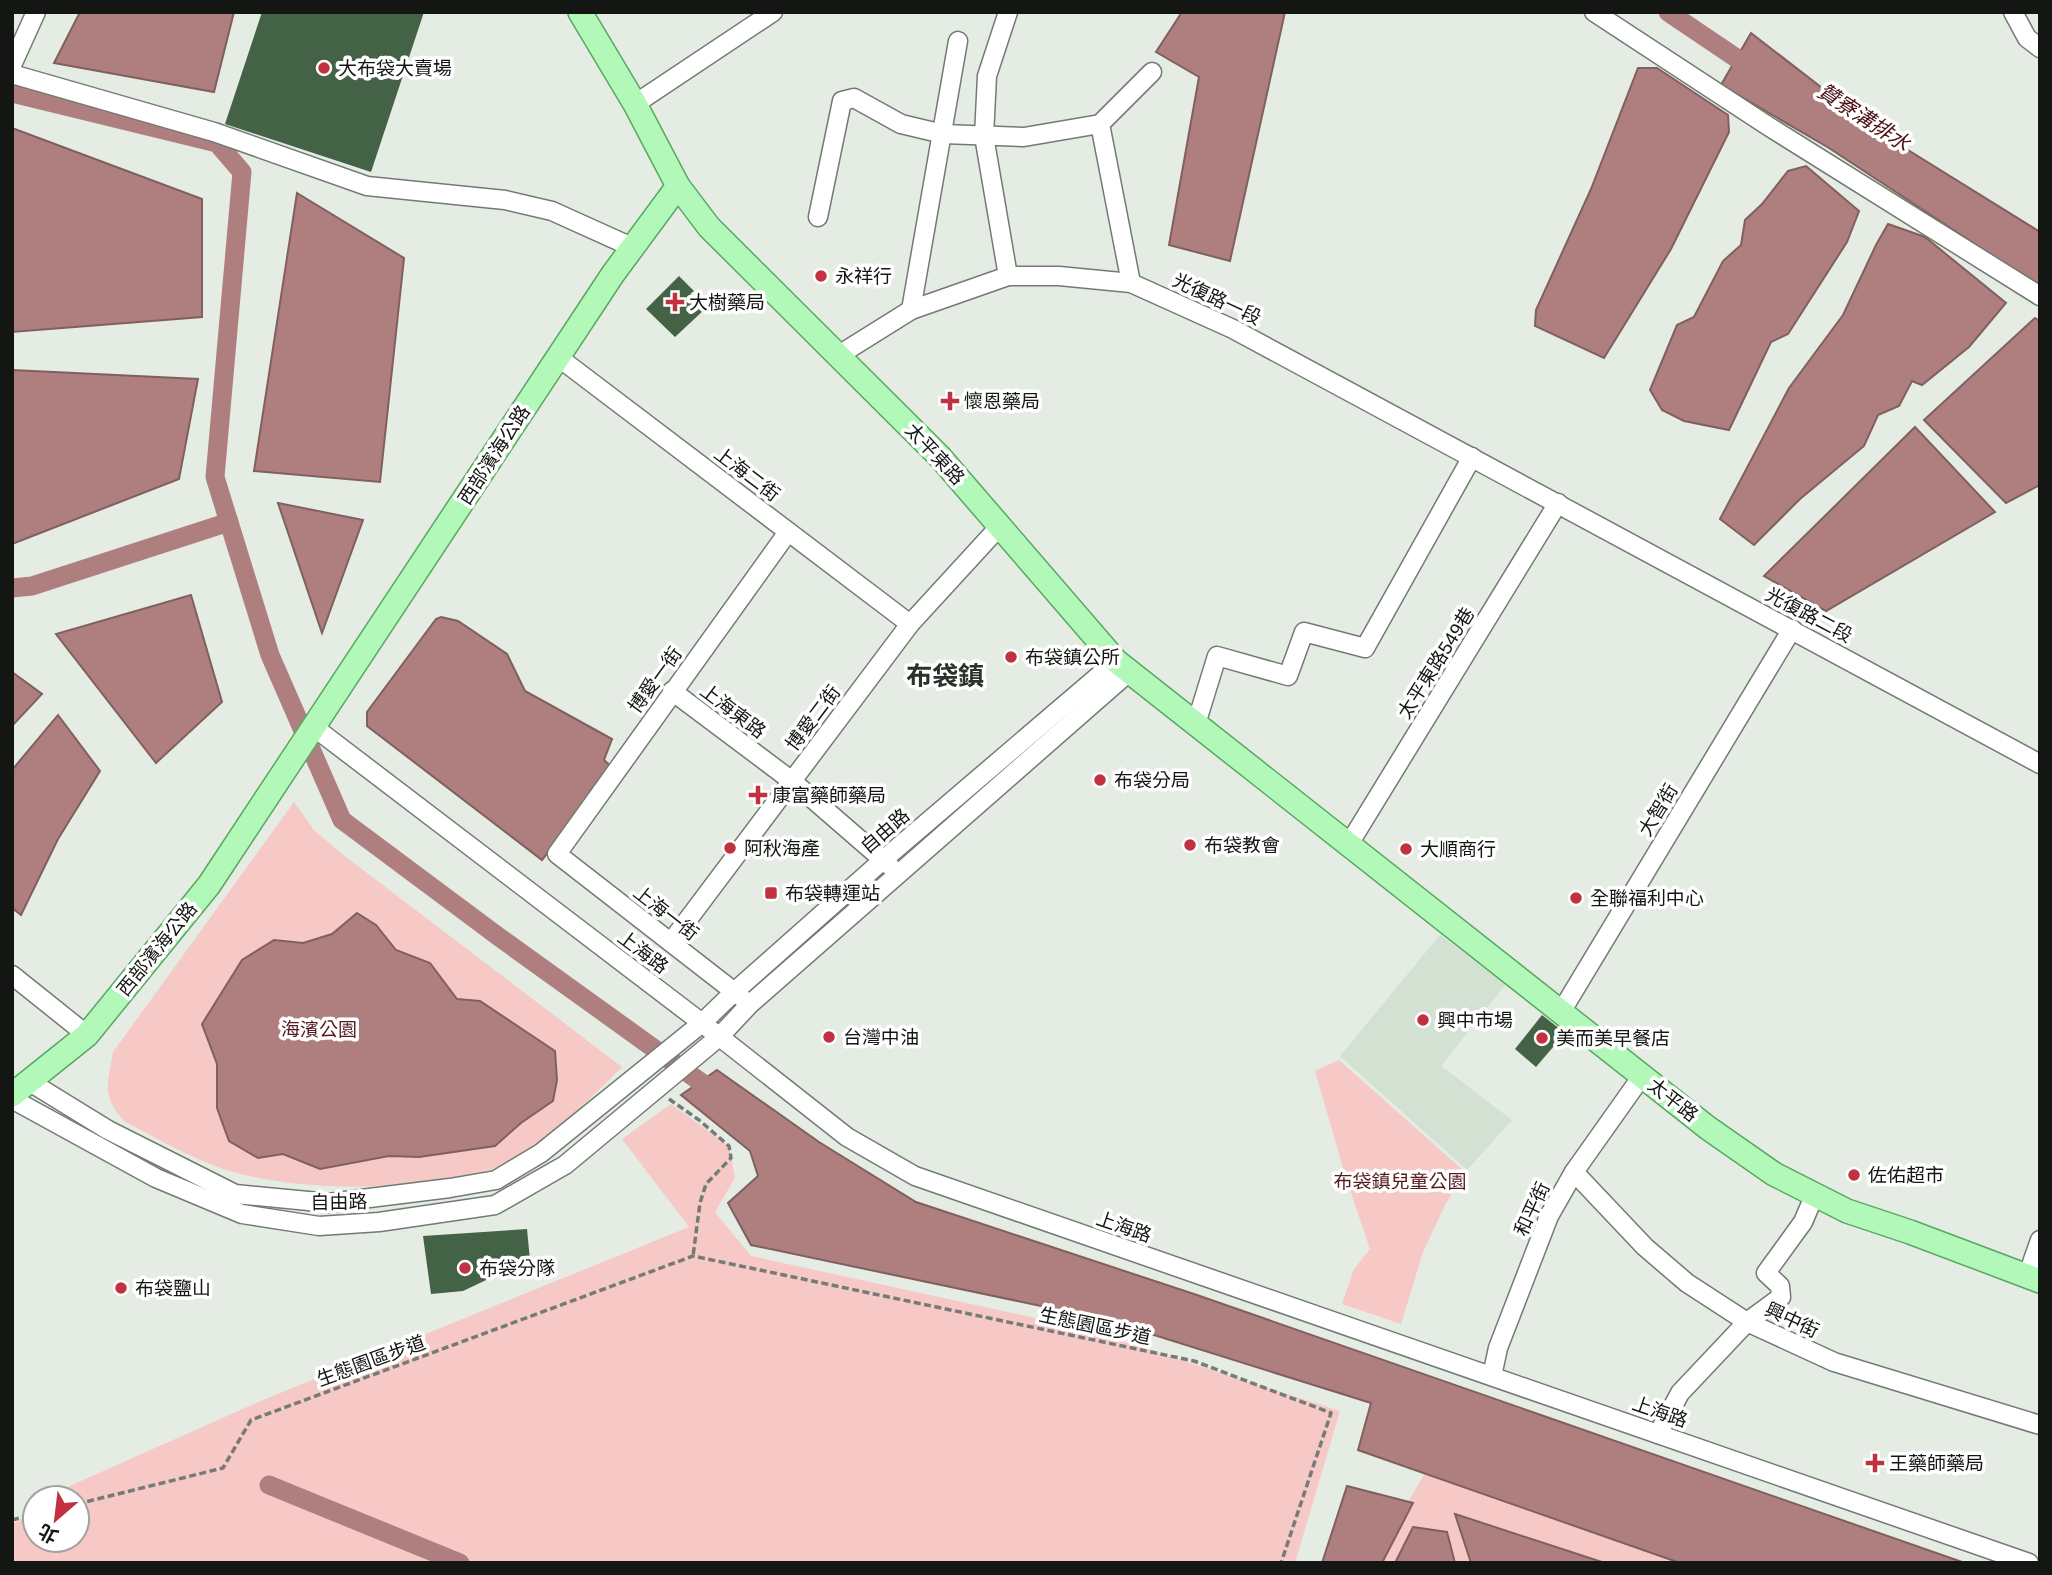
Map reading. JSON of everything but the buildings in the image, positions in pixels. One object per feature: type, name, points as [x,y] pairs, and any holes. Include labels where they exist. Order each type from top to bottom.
[{"type":"main road","name":"太平東路","points":[[580,12],[635,104],[678,186],[709,226],[940,457],[1122,666],[1349,844]]},
{"type":"main road","name":"西部濱海公路","points":[[18,1092],[87,1035],[209,885],[613,274],[678,186]]},
{"type":"main road","name":"太平路","points":[[1349,844],[1708,1128],[1774,1174],[1847,1211],[2033,1279]]},
{"type":"street","points":[[12,65],[36,12]]},
{"type":"street","points":[[635,104],[773,12]]},
{"type":"street","points":[[1007,12],[987,76],[984,136],[1008,276]]},
{"type":"street","points":[[1594,12],[1768,126],[2040,296]]},
{"type":"street","points":[[2013,12],[2027,38],[2040,48]]},
{"type":"street","points":[[911,310],[958,41]]},
{"type":"street","points":[[818,217],[842,101],[854,98],[901,124],[943,134],[1024,137],[1100,124],[1152,72]]},
{"type":"street","points":[[12,74],[215,132],[367,186],[505,200],[552,211],[634,248]]},
{"type":"street","points":[[1100,124],[1131,283]]},
{"type":"street","name":"光復路一段","points":[[839,355],[911,310],[1008,276],[1059,276],[1131,283],[1233,329],[1558,503]]},
{"type":"street","name":"上海二街","points":[[558,357],[910,624]]},
{"type":"street","points":[[1196,724],[1217,656],[1288,676],[1304,632],[1365,648],[1472,457]]},
{"type":"street","name":"光復路二段","points":[[1558,503],[2040,764]]},
{"type":"street","name":"太平東路549巷","points":[[1349,844],[1558,503]]},
{"type":"street","name":"博愛二街","points":[[677,947],[792,781],[910,624],[999,527]]},
{"type":"street","name":"博愛一街","points":[[557,854],[788,532]]},
{"type":"street","name":"大智街","points":[[1561,1012],[1792,629]]},
{"type":"street","name":"自由路","points":[[18,1092],[107,1130],[235,1194],[330,1203],[496,1180],[541,1153],[640,1075],[702,1023],[883,860],[1122,666]]},
{"type":"street","name":"自由路","points":[[18,1092],[156,1178],[242,1214],[319,1226],[379,1222],[495,1205],[565,1165],[719,1037],[750,1004],[1122,666]]},
{"type":"street","name":"上海東路","points":[[672,691],[792,781],[897,873]]},
{"type":"street","name":"上海路","points":[[315,728],[847,1137],[915,1176],[2029,1563]]},
{"type":"street","name":"上海一街","points":[[557,854],[750,1004]]},
{"type":"street","points":[[12,975],[87,1035]]},
{"type":"street","name":"和平街","points":[[1492,1376],[1497,1348],[1549,1216],[1574,1172],[1642,1076]]},
{"type":"street","name":"興中街","points":[[1574,1172],[1645,1247],[1687,1283],[1747,1322],[1834,1362],[2040,1425]]},
{"type":"street","points":[[1658,1434],[1680,1393],[1747,1322],[1781,1297],[1780,1286],[1766,1273],[1803,1222],[1815,1195]]},
{"type":"street","points":[[2033,1279],[2040,1240]]},
{"type":"path","points":[[655,1090],[699,1120],[729,1146],[731,1157],[706,1184],[700,1203],[693,1256]]},
{"type":"path","name":"生態園區步道","points":[[91,1501],[223,1468],[251,1420],[693,1256],[1194,1361],[1331,1413],[1281,1563]]},
{"type":"shaded area","points":[[80,12],[234,12],[214,92],[54,63]]},
{"type":"shaded area","points":[[1182,12],[1285,12],[1230,261],[1169,245],[1199,77],[1156,52]]},
{"type":"shaded area","points":[[1751,33],[1879,132],[2040,232],[2040,287],[1829,148],[1721,85]]},
{"type":"shaded area","points":[[1638,68],[1657,68],[1728,115],[1729,132],[1671,249],[1604,358],[1535,326],[1536,310],[1591,189]]},
{"type":"shaded area","points":[[12,128],[202,199],[202,317],[12,332]]},
{"type":"shaded area","points":[[1806,166],[1859,211],[1847,242],[1788,334],[1771,342],[1729,430],[1684,421],[1662,410],[1650,390],[1677,325],[1694,317],[1723,261],[1741,245],[1745,220],[1762,204],[1788,171]]},
{"type":"shaded area","points":[[297,193],[404,258],[380,482],[254,471]]},
{"type":"shaded area","points":[[1888,224],[1925,237],[2006,303],[1969,347],[1922,385],[1912,381],[1899,406],[1878,415],[1864,446],[1800,499],[1754,545],[1720,519],[1789,388],[1843,315]]},
{"type":"shaded area","points":[[2035,318],[2040,321],[2040,485],[2006,503],[1924,420]]},
{"type":"shaded area","points":[[12,370],[198,379],[179,479],[12,544]]},
{"type":"shaded area","points":[[1915,427],[1995,512],[1826,611],[1764,576]]},
{"type":"shaded area","points":[[278,503],[363,520],[322,633]]},
{"type":"shaded area","points":[[191,595],[222,702],[156,763],[56,634]]},
{"type":"shaded area","points":[[441,617],[458,621],[507,654],[525,691],[612,739],[604,760],[613,768],[542,860],[367,726],[367,712],[436,619]]},
{"type":"shaded area","points":[[12,672],[42,694],[12,726]]},
{"type":"shaded area","points":[[58,715],[100,771],[58,839],[21,915],[12,908],[12,770]]},
{"type":"shaded area","points":[[357,913],[376,925],[396,950],[430,963],[457,999],[480,1001],[555,1051],[557,1080],[553,1101],[521,1123],[495,1146],[419,1157],[389,1156],[320,1169],[283,1154],[258,1158],[229,1141],[217,1108],[217,1064],[202,1024],[242,960],[274,940],[303,943],[332,934]]},
{"type":"shaded area","name":"興中市場","points":[[1440,935],[1506,984],[1441,1066],[1512,1120],[1467,1170],[1340,1056]]},
{"type":"shaded area","points":[[717,1070],[819,1142],[916,1202],[1197,1295],[1965,1563],[1680,1563],[1358,1450],[1371,1403],[1103,1319],[751,1245],[728,1203],[758,1176],[750,1151],[681,1095]]},
{"type":"shaded area","points":[[1347,1486],[1413,1503],[1382,1563],[1322,1563]]},
{"type":"shaded area","points":[[1455,1514],[1605,1563],[1471,1563]]},
{"type":"shaded area","points":[[1413,1527],[1447,1532],[1455,1563],[1395,1563]]},
{"type":"green space","name":"海濱公園","points":[[294,802],[314,830],[342,854],[622,1067],[549,1135],[516,1158],[498,1167],[438,1181],[337,1186],[269,1180],[210,1164],[124,1121],[109,1096],[108,1080],[113,1052]]},
{"type":"green space","name":"布袋鎮兒童公園","points":[[1339,1060],[1465,1172],[1445,1205],[1423,1252],[1401,1324],[1342,1304],[1354,1269],[1370,1249],[1315,1071]]},
{"type":"green space","points":[[671,1104],[729,1146],[735,1178],[715,1212],[751,1256],[1081,1328],[1340,1411],[1295,1563],[12,1563],[12,1525],[21,1519],[21,1554],[91,1554],[91,1484],[74,1484],[263,1400],[689,1227],[622,1139]]},
{"type":"green space","points":[[1425,1473],[1680,1563],[1372,1563]]},
{"type":"waterway","name":"贊寮溝排水","points":[[1668,12],[1757,72]]},
{"type":"waterway","points":[[12,93],[217,143],[242,172],[215,477],[270,655],[342,820],[720,1096]]},
{"type":"waterway","points":[[12,588],[32,586],[229,522]]},
{"type":"waterway","points":[[269,1485],[460,1563]]},
{"type":"place","name":"大布袋大賣場","points":[[324,68]]},
{"type":"place","name":"永祥行","points":[[821,276]]},
{"type":"place","name":"大樹藥局","points":[[675,302]]},
{"type":"place","name":"懷恩藥局","points":[[950,401]]},
{"type":"place","name":"布袋鎮公所","points":[[1011,657]]},
{"type":"place","name":"布袋分局","points":[[1100,780]]},
{"type":"place","name":"康富藥師藥局","points":[[758,795]]},
{"type":"place","name":"布袋教會","points":[[1190,845]]},
{"type":"place","name":"阿秋海產","points":[[730,848]]},
{"type":"place","name":"大順商行","points":[[1406,849]]},
{"type":"place","name":"布袋轉運站","points":[[771,893]]},
{"type":"place","name":"全聯福利中心","points":[[1576,898]]},
{"type":"place","name":"興中市場","points":[[1423,1020]]},
{"type":"place","name":"台灣中油","points":[[829,1037]]},
{"type":"place","name":"美而美早餐店","points":[[1542,1038]]},
{"type":"place","name":"佐佑超市","points":[[1854,1175]]},
{"type":"place","name":"布袋分隊","points":[[465,1268]]},
{"type":"place","name":"布袋鹽山","points":[[121,1288]]},
{"type":"place","name":"王藥師藥局","points":[[1875,1463]]},
{"type":"district","name":"布袋鎮","points":[[945,676]]}]
